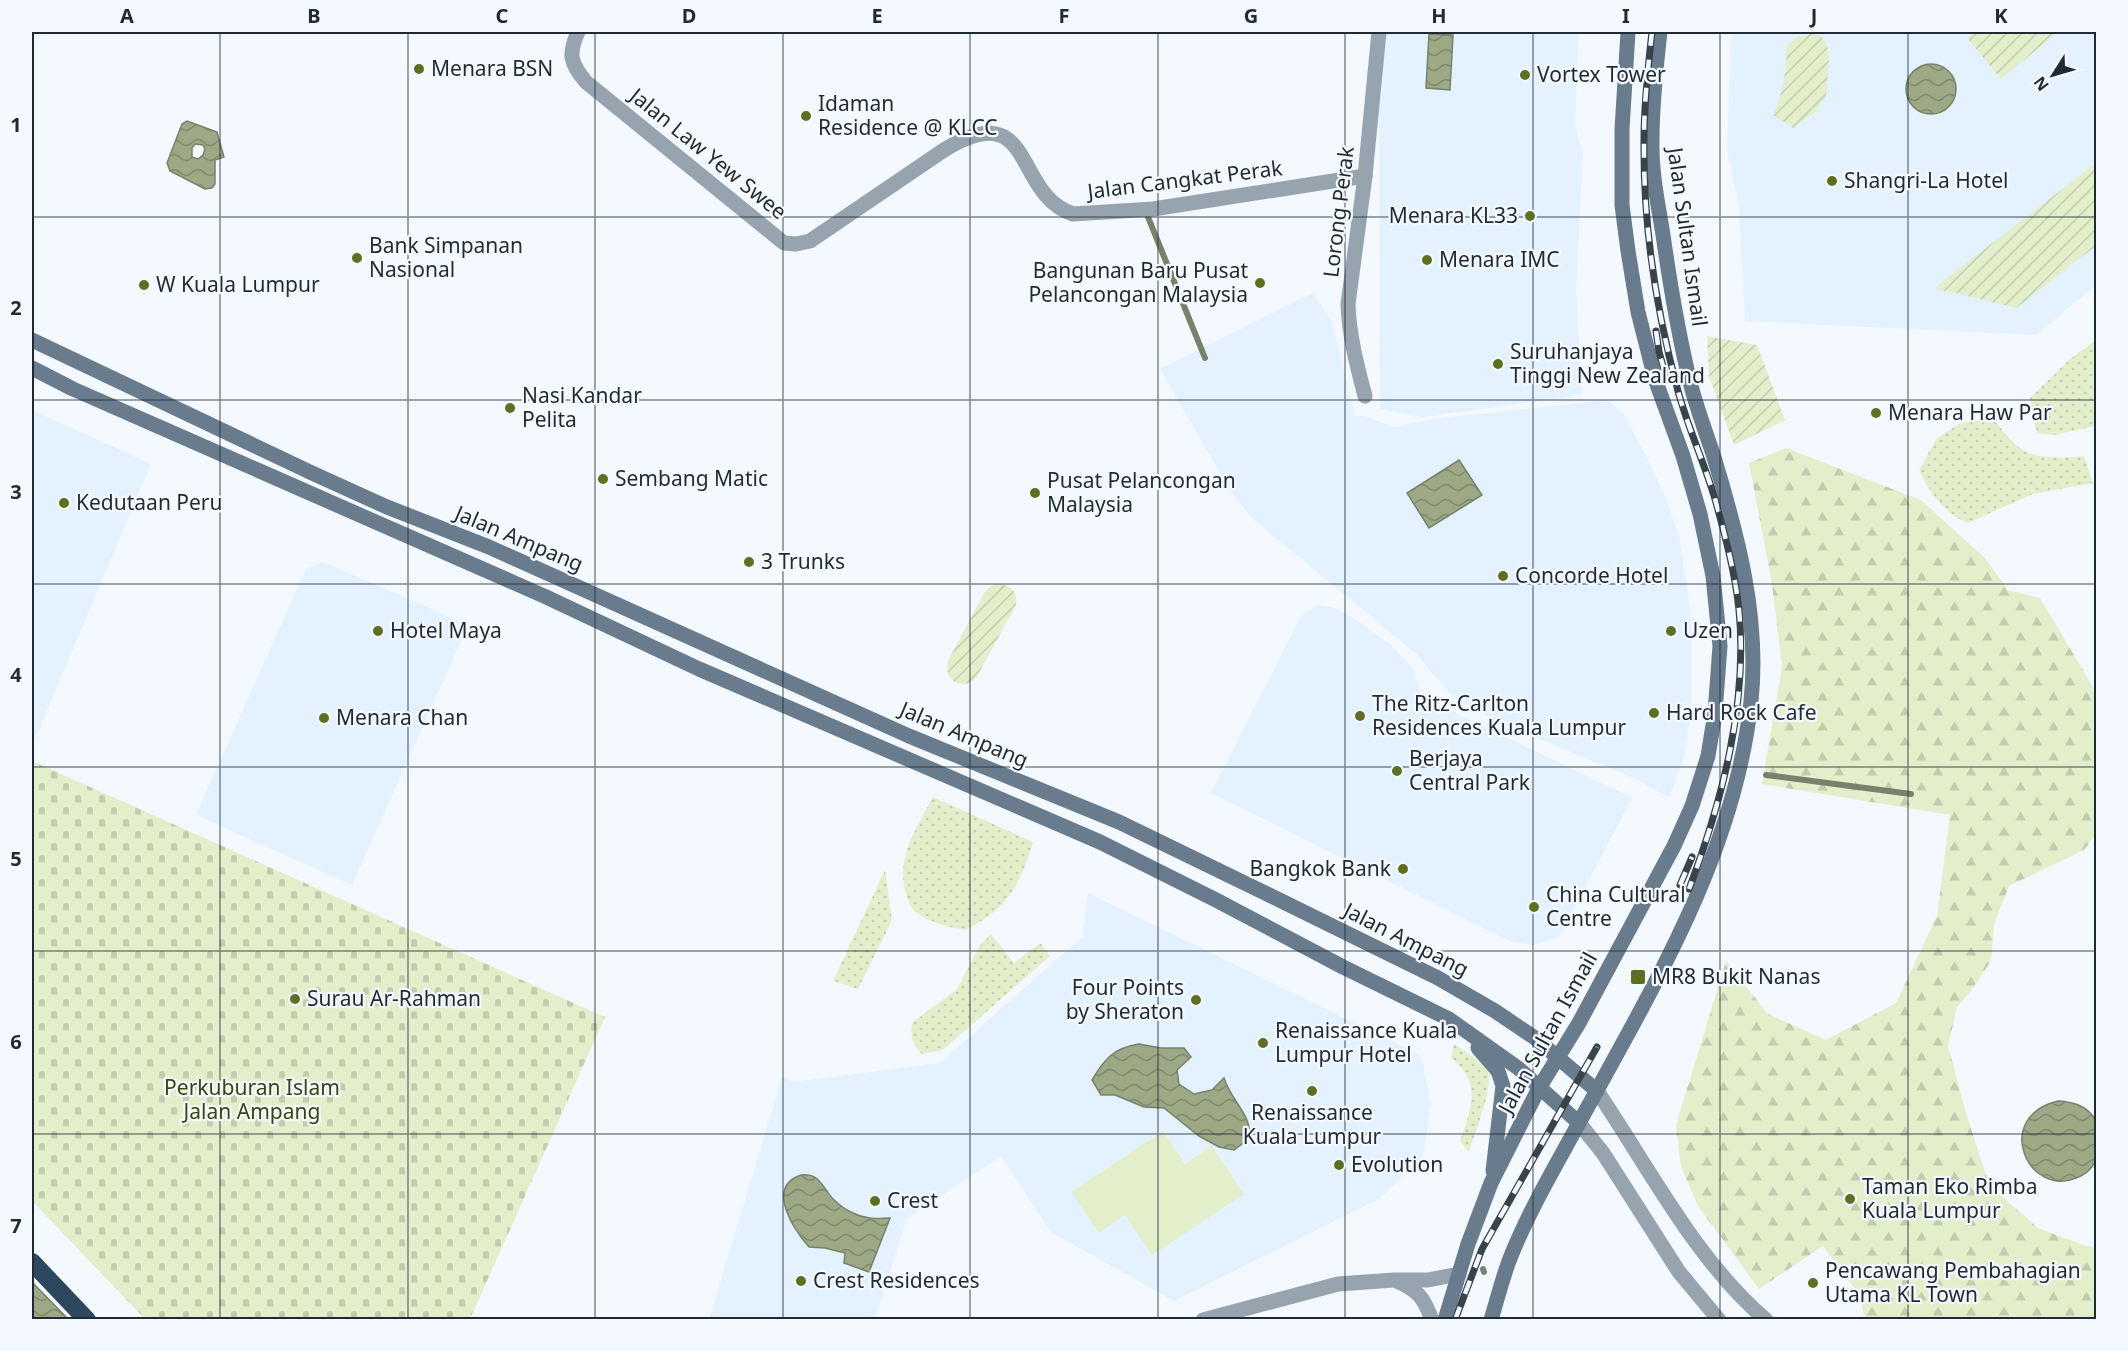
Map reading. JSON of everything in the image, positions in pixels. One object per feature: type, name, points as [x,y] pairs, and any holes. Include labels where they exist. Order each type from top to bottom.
[{"type":"highway","points":[[32,1262],[87,1320]]},
{"type":"main road","name":"Jalan Sultan Ismail","points":[[1445,1320],[1467,1244],[1491,1183],[1539,1088],[1558,1059],[1674,846],[1692,806],[1708,756],[1720,646],[1713,576],[1700,514],[1683,456],[1655,379],[1638,312],[1622,205],[1622,129],[1628,32]]},
{"type":"main road","name":"Jalan Sultan Ismail","points":[[1491,1320],[1508,1263],[1527,1219],[1656,981],[1688,916],[1734,794],[1751,699],[1752,656],[1749,613],[1739,543],[1690,385],[1668,281],[1653,177],[1652,140],[1660,32]]},
{"type":"main road","name":"Jalan Ampang","points":[[32,340],[387,507],[489,547],[909,736],[1119,822],[1438,978],[1527,1032],[1597,1091]]},
{"type":"main road","name":"Jalan Ampang","points":[[32,368],[73,389],[544,596],[709,673],[1100,842],[1449,1019],[1518,1068],[1579,1123]]},
{"type":"main road","points":[[1449,1019],[1491,1062],[1498,1071],[1503,1086],[1491,1183]]},
{"type":"street","name":"Jalan Law Yew Swee","points":[[578,32],[571,48],[572,60],[586,82],[784,243],[796,244],[810,241],[945,150]]},
{"type":"street","name":"Lorong Perak","points":[[1365,396],[1355,358],[1348,304],[1365,176],[1379,32]]},
{"type":"street","name":"Jalan Cangkat Perak","points":[[945,150],[964,137],[982,132],[1000,135],[1016,144],[1037,184],[1062,211],[1073,214],[1153,209],[1365,176]]},
{"type":"street","name":"Jalan Ampang","points":[[1597,1091],[1680,1220],[1738,1294],[1766,1320]]},
{"type":"street","name":"Jalan Ampang","points":[[1579,1123],[1603,1153],[1679,1272],[1719,1320]]},
{"type":"street","points":[[1203,1320],[1338,1284],[1428,1280],[1459,1274]]},
{"type":"street","points":[[1394,1280],[1416,1290],[1428,1308],[1432,1320]]},
{"type":"shaded area","points":[[1386,32],[1579,32],[1575,127],[1583,153],[1576,290],[1582,395],[1423,417],[1380,409],[1379,108]]},
{"type":"shaded area","points":[[1731,32],[2096,32],[2096,285],[2036,335],[1745,321],[1739,207],[1727,150]]},
{"type":"shaded area","name":"Concorde Hotel","points":[[1313,293],[1332,322],[1355,416],[1365,416],[1394,427],[1433,419],[1607,400],[1623,413],[1666,498],[1679,536],[1691,615],[1691,712],[1684,758],[1669,797],[1636,779],[1494,720],[1455,699],[1416,654],[1253,519],[1231,492],[1160,369]]},
{"type":"shaded area","points":[[32,410],[151,464],[34,741],[32,740]]},
{"type":"shaded area","points":[[323,562],[468,625],[352,885],[196,815],[306,569]]},
{"type":"shaded area","name":"Berjaya Central Park","points":[[1318,605],[1332,607],[1354,618],[1392,646],[1413,669],[1423,697],[1632,798],[1559,937],[1533,945],[1512,942],[1211,793],[1301,616]]},
{"type":"shaded area","points":[[1088,893],[1416,1053],[1422,1060],[1431,1104],[1423,1156],[1379,1199],[1174,1301],[1051,1232],[1001,1156],[907,1218],[875,1319],[709,1320],[782,1077],[794,1082],[940,1063],[1083,936]]},
{"type":"green space","points":[[1974,32],[2058,32],[2001,79],[1967,38]]},
{"type":"green space","points":[[1812,33],[1820,35],[1827,45],[1829,60],[1826,97],[1814,113],[1793,128],[1773,115],[1784,81],[1787,45],[1795,38]]},
{"type":"green space","points":[[2096,163],[2096,246],[2016,308],[1934,288]]},
{"type":"green space","points":[[1707,336],[1757,345],[1785,420],[1734,445],[1709,376]]},
{"type":"green space","points":[[2096,340],[2096,426],[2054,435],[2037,433],[2030,398],[2070,359]]},
{"type":"green space","points":[[1993,417],[2012,441],[2026,452],[2047,457],[2084,456],[2093,483],[2033,494],[1968,523],[1951,514],[1933,494],[1919,470],[1937,438],[1959,424]]},
{"type":"green space","points":[[1786,448],[1921,500],[1986,559],[2008,590],[2040,598],[2096,692],[2096,834],[2084,850],[2009,886],[1994,924],[1991,961],[1957,1007],[1948,1046],[1986,1175],[1997,1192],[2038,1228],[2083,1245],[2096,1247],[2096,1319],[1869,1319],[1864,1315],[1860,1296],[1823,1246],[1759,1289],[1698,1206],[1681,1167],[1676,1125],[1726,961],[1768,1014],[1826,1040],[1896,1003],[1937,916],[1950,815],[1762,784],[1782,666],[1772,584],[1749,463]]},
{"type":"green space","points":[[992,585],[1006,585],[1012,590],[1016,596],[1016,605],[976,678],[965,684],[954,682],[948,674],[948,661],[984,593]]},
{"type":"green space","name":"Perkuburan Islam Jalan Ampang","points":[[32,761],[605,1017],[470,1319],[145,1319],[32,1201]]},
{"type":"green space","points":[[933,797],[1033,842],[1023,871],[1010,895],[991,914],[965,930],[934,922],[915,912],[909,902],[904,883],[903,870],[909,845]]},
{"type":"green space","points":[[885,870],[892,920],[858,989],[833,981]]},
{"type":"green space","points":[[991,934],[1014,963],[1040,943],[1050,956],[943,1050],[922,1054],[912,1040],[912,1023],[957,989],[979,947]]},
{"type":"green space","points":[[1454,1043],[1484,1067],[1489,1077],[1483,1110],[1469,1152],[1460,1141],[1468,1118],[1472,1097],[1471,1087],[1461,1067],[1451,1058]]},
{"type":"green space","points":[[1163,1131],[1185,1164],[1212,1146],[1244,1194],[1152,1255],[1125,1215],[1099,1233],[1071,1192]]},
{"type":"water","points":[[1429,34],[1453,35],[1450,90],[1426,88]]},
{"type":"water","points":[[1926,64],[1936,64],[1949,71],[1956,84],[1956,94],[1949,107],[1936,114],[1926,114],[1917,110],[1910,103],[1906,94],[1906,84],[1910,75],[1917,68]]},
{"type":"water","points":[[187,121],[217,132],[224,157],[215,160],[215,184],[212,188],[205,189],[170,171],[167,163],[182,124]],"holes":[[[195,144],[203,145],[205,149],[203,155],[198,159],[192,157],[192,148]]]},
{"type":"water","points":[[1459,460],[1482,495],[1429,528],[1407,493]]},
{"type":"water","points":[[1139,1044],[1161,1048],[1184,1048],[1191,1057],[1177,1070],[1179,1084],[1194,1094],[1212,1090],[1224,1078],[1244,1114],[1250,1138],[1234,1150],[1219,1147],[1199,1136],[1164,1108],[1144,1107],[1115,1095],[1101,1095],[1092,1080],[1101,1066],[1117,1051]]},
{"type":"water","points":[[2058,1101],[2080,1106],[2096,1121],[2096,1160],[2088,1171],[2079,1177],[2059,1181],[2044,1177],[2032,1167],[2024,1153],[2022,1138],[2026,1123],[2038,1110]]},
{"type":"water","points":[[801,1175],[816,1178],[833,1199],[850,1212],[867,1217],[890,1218],[869,1272],[844,1263],[845,1253],[809,1247],[796,1230],[790,1220],[784,1199],[785,1189],[790,1181]]},
{"type":"water","points":[[32,1282],[68,1319],[32,1319]]},
{"type":"waterway","points":[[1148,217],[1205,358]]},
{"type":"waterway","points":[[1766,775],[1911,794]]},
{"type":"railway","points":[[1652,32],[1645,99],[1644,140],[1646,204],[1652,267],[1663,330],[1678,391],[1715,499],[1729,554],[1739,610],[1741,645],[1740,681],[1730,752],[1712,822],[1689,889]]},
{"type":"railway","points":[[1656,331],[1667,380]]},
{"type":"railway","points":[[1680,885],[1692,857]]},
{"type":"railway","points":[[1455,1320],[1482,1249],[1597,1047]]},
{"type":"place","name":"Menara BSN","points":[[419,69]]},
{"type":"place","name":"Vortex Tower","points":[[1525,75]]},
{"type":"place","name":"Idaman Residence @ KLCC","points":[[806,116]]},
{"type":"place","name":"Shangri-La Hotel","points":[[1832,181]]},
{"type":"place","name":"Menara KL33","points":[[1530,216]]},
{"type":"place","name":"Bank Simpanan Nasional","points":[[357,258]]},
{"type":"place","name":"Menara IMC","points":[[1427,260]]},
{"type":"place","name":"Bangunan Baru Pusat Pelancongan Malaysia","points":[[1260,283]]},
{"type":"place","name":"W Kuala Lumpur","points":[[144,285]]},
{"type":"place","name":"Suruhanjaya Tinggi New Zealand","points":[[1498,364]]},
{"type":"place","name":"Nasi Kandar Pelita","points":[[510,408]]},
{"type":"place","name":"Menara Haw Par","points":[[1876,413]]},
{"type":"place","name":"Sembang Matic","points":[[603,479]]},
{"type":"place","name":"Pusat Pelancongan Malaysia","points":[[1035,493]]},
{"type":"place","name":"Kedutaan Peru","points":[[64,503]]},
{"type":"place","name":"3 Trunks","points":[[749,562]]},
{"type":"place","name":"Concorde Hotel","points":[[1503,576]]},
{"type":"place","name":"Hotel Maya","points":[[378,631]]},
{"type":"place","name":"Uzen","points":[[1671,631]]},
{"type":"place","name":"Hard Rock Cafe","points":[[1654,713]]},
{"type":"place","name":"The Ritz-Carlton Residences Kuala Lumpur","points":[[1360,716]]},
{"type":"place","name":"Menara Chan","points":[[324,718]]},
{"type":"place","name":"Berjaya Central Park","points":[[1397,771]]},
{"type":"place","name":"Bangkok Bank","points":[[1403,869]]},
{"type":"place","name":"China Cultural Centre","points":[[1534,907]]},
{"type":"place","name":"MR8 Bukit Nanas","points":[[1638,977]]},
{"type":"place","name":"Surau Ar-Rahman","points":[[295,999]]},
{"type":"place","name":"Four Points by Sheraton","points":[[1196,1000]]},
{"type":"place","name":"Renaissance Kuala Lumpur Hotel","points":[[1263,1043]]},
{"type":"place","name":"Renaissance Kuala Lumpur","points":[[1312,1091]]},
{"type":"place","name":"Evolution","points":[[1339,1165]]},
{"type":"place","name":"Taman Eko Rimba Kuala Lumpur","points":[[1850,1199]]},
{"type":"place","name":"Crest","points":[[875,1201]]},
{"type":"place","name":"Crest Residences","points":[[801,1281]]},
{"type":"place","name":"Pencawang Pembahagian Utama KL Town","points":[[1813,1283]]}]
